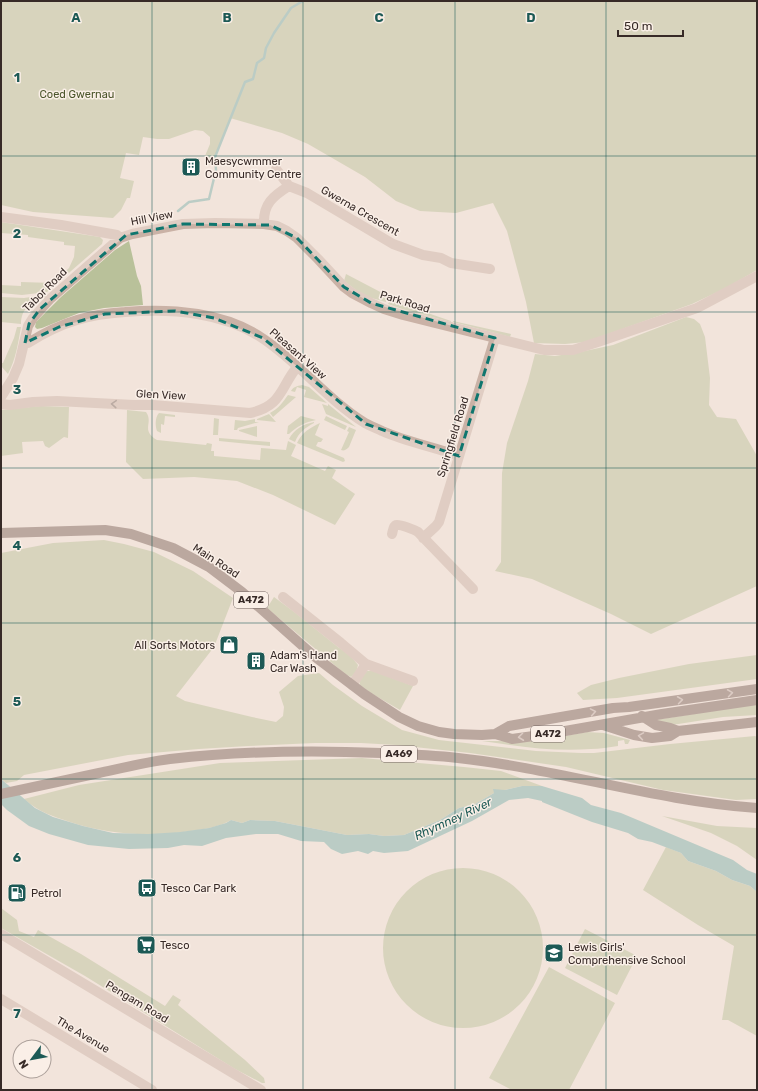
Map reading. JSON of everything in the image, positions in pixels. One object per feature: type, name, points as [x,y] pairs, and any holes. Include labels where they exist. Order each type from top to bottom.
[{"type":"main road","name":"Main Road","points":[[1,533],[105,530],[131,534],[173,548],[209,567],[242,592],[314,656],[364,694],[399,717],[418,726],[439,732],[454,734],[495,734]]},
{"type":"main road","points":[[629,707],[757,688]]},
{"type":"main road","points":[[601,725],[703,707],[757,700]]},
{"type":"main road","name":"A472","points":[[495,734],[509,726],[618,707],[629,707],[656,725],[678,731]]},
{"type":"main road","name":"A472","points":[[495,734],[512,738],[548,734],[601,725],[646,737],[670,736],[678,731],[757,722]]},
{"type":"main road","name":"A469","points":[[1,794],[128,767],[169,760],[226,754],[331,751],[457,758],[522,767],[649,793],[724,806],[757,808]]},
{"type":"street","points":[[264,224],[265,211],[270,200],[276,194],[289,186],[276,169]]},
{"type":"street","name":"Gwerna Crescent","points":[[289,186],[307,193],[393,244],[423,255],[441,258],[451,263],[490,269]]},
{"type":"street","name":"Hill View","points":[[1,217],[61,225],[117,235],[120,238],[132,234],[183,224],[264,224]]},
{"type":"street","name":"Park Road","points":[[264,224],[277,226],[297,238],[344,287],[384,309],[544,350],[572,350],[601,342],[697,308],[757,276]]},
{"type":"street","name":"Tabor Road","points":[[1,397],[13,378],[19,364],[29,324],[40,309],[120,238]]},
{"type":"street","name":"Pleasant View","points":[[24,343],[28,343],[59,326],[79,319],[104,314],[152,310],[175,311],[214,318],[249,330],[263,338],[332,398],[366,424],[407,440],[459,456]]},
{"type":"street","name":"Springfield Road","points":[[423,538],[439,522],[495,338]]},
{"type":"street","name":"Glen View","points":[[1,404],[10,405],[57,400],[134,406],[153,405],[250,414],[259,412],[276,401],[297,367]]},
{"type":"street","points":[[392,534],[396,525],[414,530],[473,589]]},
{"type":"street","points":[[282,597],[366,664],[413,682]]},
{"type":"street","points":[[352,685],[366,664]]},
{"type":"street","name":"Pengam Road","points":[[1,934],[247,1086],[261,1090]]},
{"type":"street","name":"The Avenue","points":[[1,999],[152,1090]]},
{"type":"highlighted area","points":[[183,224],[270,225],[297,238],[344,287],[371,303],[495,338],[459,456],[366,424],[263,338],[214,318],[175,311],[105,314],[59,327],[25,343],[29,324],[40,309],[126,235]]},
{"type":"green space","name":"Coed Gwernau","points":[[1,1],[757,1],[757,270],[726,288],[692,304],[586,342],[565,344],[534,343],[526,302],[507,231],[493,203],[456,213],[420,211],[396,201],[365,177],[308,144],[282,133],[230,118],[215,157],[216,165],[207,165],[205,156],[210,144],[210,137],[203,131],[195,130],[169,139],[143,137],[139,155],[126,153],[120,178],[134,181],[130,198],[127,198],[121,210],[113,218],[33,212],[1,205]]},
{"type":"green space","points":[[1,222],[100,237],[103,240],[102,244],[47,292],[22,295],[1,293],[1,285],[21,286],[21,282],[53,283],[69,268],[74,257],[75,246],[64,245],[64,242],[28,237],[28,235],[1,233]]},
{"type":"green space","points":[[129,241],[137,276],[141,286],[143,305],[104,308],[79,313],[42,328],[37,329],[35,327],[36,322],[61,297],[115,250]]},
{"type":"green space","points":[[346,274],[388,296],[386,302],[364,296],[344,281]]},
{"type":"green space","points":[[44,295],[46,297],[32,303],[25,309],[21,324],[1,322],[1,297],[24,298]]},
{"type":"green space","points":[[391,298],[404,305],[451,322],[388,304]]},
{"type":"green space","points":[[686,317],[694,319],[700,324],[705,337],[710,378],[709,405],[717,417],[736,419],[757,456],[757,586],[651,634],[611,614],[532,579],[495,571],[501,562],[502,473],[507,443],[528,381],[535,354],[555,356],[613,345]]},
{"type":"green space","points":[[453,321],[511,334],[510,337]]},
{"type":"green space","points":[[17,327],[21,327],[19,339],[15,357],[8,374],[1,366],[1,363],[3,363]]},
{"type":"green space","points":[[302,385],[309,387],[327,403],[304,397],[306,390],[297,387],[295,392],[291,391],[295,387]]},
{"type":"green space","points":[[288,395],[296,397],[273,417],[270,413],[282,403]]},
{"type":"green space","points":[[322,404],[328,406],[328,404],[356,427],[326,414]]},
{"type":"green space","points":[[41,406],[69,407],[68,438],[64,437],[49,448],[45,446],[43,441],[22,442],[23,453],[1,456],[1,410]]},
{"type":"green space","points":[[127,410],[146,412],[149,420],[149,433],[157,440],[206,445],[207,443],[212,444],[211,451],[214,451],[214,456],[260,460],[261,448],[286,450],[288,441],[296,445],[291,456],[325,471],[328,466],[336,470],[332,478],[355,494],[335,525],[273,495],[237,481],[194,477],[143,479],[126,462]]},
{"type":"green space","points":[[159,413],[175,415],[175,417],[165,416],[164,425],[161,424],[161,433],[157,431],[156,427],[156,419]]},
{"type":"green space","points":[[269,414],[276,422],[257,420],[257,419]]},
{"type":"green space","points":[[301,416],[316,420],[301,425],[287,434],[288,426]]},
{"type":"green space","points":[[326,416],[347,426],[345,430],[324,420]]},
{"type":"green space","points":[[214,418],[219,419],[218,435],[213,435]]},
{"type":"green space","points":[[255,419],[255,422],[259,422],[234,430],[235,420],[245,421]]},
{"type":"green space","points":[[314,422],[300,433],[295,442],[289,439],[294,432],[307,424]]},
{"type":"green space","points":[[320,423],[315,435],[323,439],[321,442],[318,442],[316,446],[344,458],[345,461],[343,462],[297,443],[304,433]]},
{"type":"green space","points":[[257,426],[257,437],[239,431],[239,430]]},
{"type":"green space","points":[[349,427],[356,430],[349,447],[345,450],[341,450],[349,432],[347,431]]},
{"type":"green space","points":[[219,438],[270,442],[270,446],[219,441]]},
{"type":"green space","points":[[104,540],[154,552],[193,571],[233,598],[214,647],[176,696],[185,701],[276,722],[283,716],[284,707],[279,692],[298,676],[319,673],[362,706],[402,730],[439,740],[536,751],[594,753],[755,736],[757,737],[757,799],[736,800],[663,790],[566,767],[470,753],[396,745],[361,743],[315,743],[248,746],[128,755],[24,775],[17,781],[6,783],[1,779],[1,553],[53,543]]},
{"type":"green space","points":[[274,597],[349,654],[358,665],[356,673],[351,677],[345,674],[267,608]]},
{"type":"green space","points":[[757,655],[757,679],[617,698],[583,700],[577,693],[591,685],[619,678],[689,664]]},
{"type":"green space","points":[[367,671],[374,671],[413,686],[400,710],[360,685],[359,680]]},
{"type":"green space","points":[[757,704],[757,715],[723,717],[672,725],[655,720]]},
{"type":"green space","points":[[587,732],[604,733],[630,740],[628,744],[625,744],[624,740],[618,741],[618,746],[577,750],[536,748],[482,741],[548,739]]},
{"type":"green space","points":[[362,758],[501,771],[542,786],[522,786],[505,790],[494,790],[494,793],[475,804],[459,808],[440,820],[404,835],[384,836],[369,834],[347,835],[275,821],[250,820],[242,823],[231,820],[212,827],[175,833],[130,834],[100,830],[57,818],[40,810],[24,799],[79,785],[220,763]]},
{"type":"green space","points":[[662,816],[717,826],[757,828],[757,860],[737,846],[711,833]]},
{"type":"green space","points":[[666,847],[681,853],[688,861],[750,886],[757,892],[757,1036],[728,1020],[722,1020],[734,946],[643,890]]},
{"type":"green space","points":[[463,868],[494,874],[514,886],[525,897],[537,917],[543,948],[537,979],[525,999],[514,1010],[494,1022],[463,1028],[432,1022],[412,1010],[401,999],[389,979],[383,948],[389,917],[401,897],[412,886],[432,874]]},
{"type":"green space","points":[[1,908],[17,920],[19,931],[34,937],[38,930],[81,954],[165,1006],[173,995],[181,1000],[178,1005],[245,1060],[264,1078],[265,1083],[262,1083],[235,1069],[85,976],[1,928]]},
{"type":"green space","points":[[585,929],[637,956],[617,995],[565,968]]},
{"type":"green space","points":[[549,967],[615,1003],[569,1090],[512,1090],[489,1078]]},
{"type":"water","name":"Rhymney River","points":[[1,779],[35,808],[53,817],[113,833],[148,834],[209,828],[231,820],[242,823],[250,820],[275,821],[347,835],[404,835],[440,820],[459,808],[475,804],[494,793],[493,789],[505,790],[522,786],[542,786],[582,798],[591,805],[621,813],[733,860],[747,870],[757,874],[757,892],[750,886],[688,861],[681,853],[652,842],[638,839],[628,833],[592,822],[542,801],[528,798],[509,800],[472,821],[408,851],[384,853],[373,851],[368,854],[358,851],[342,854],[331,849],[324,842],[301,841],[278,834],[256,834],[226,838],[202,846],[184,845],[168,848],[129,849],[88,845],[49,834],[29,826],[1,804]]},
{"type":"waterway","points":[[178,211],[189,202],[209,199],[216,170],[215,157],[245,82],[253,79],[257,63],[264,58],[266,48],[274,33],[291,8],[303,1]]},
{"type":"place","name":"Maesycwmmer Community Centre","points":[[191,167]]},
{"type":"place","name":"All Sorts Motors","points":[[229,645]]},
{"type":"place","name":"Adam's Hand Car Wash","points":[[256,661]]},
{"type":"place","name":"Tesco Car Park","points":[[147,888]]},
{"type":"place","name":"Petrol","points":[[17,893]]},
{"type":"place","name":"Tesco","points":[[146,945]]},
{"type":"place","name":"Lewis Girls' Comprehensive School","points":[[554,953]]}]
